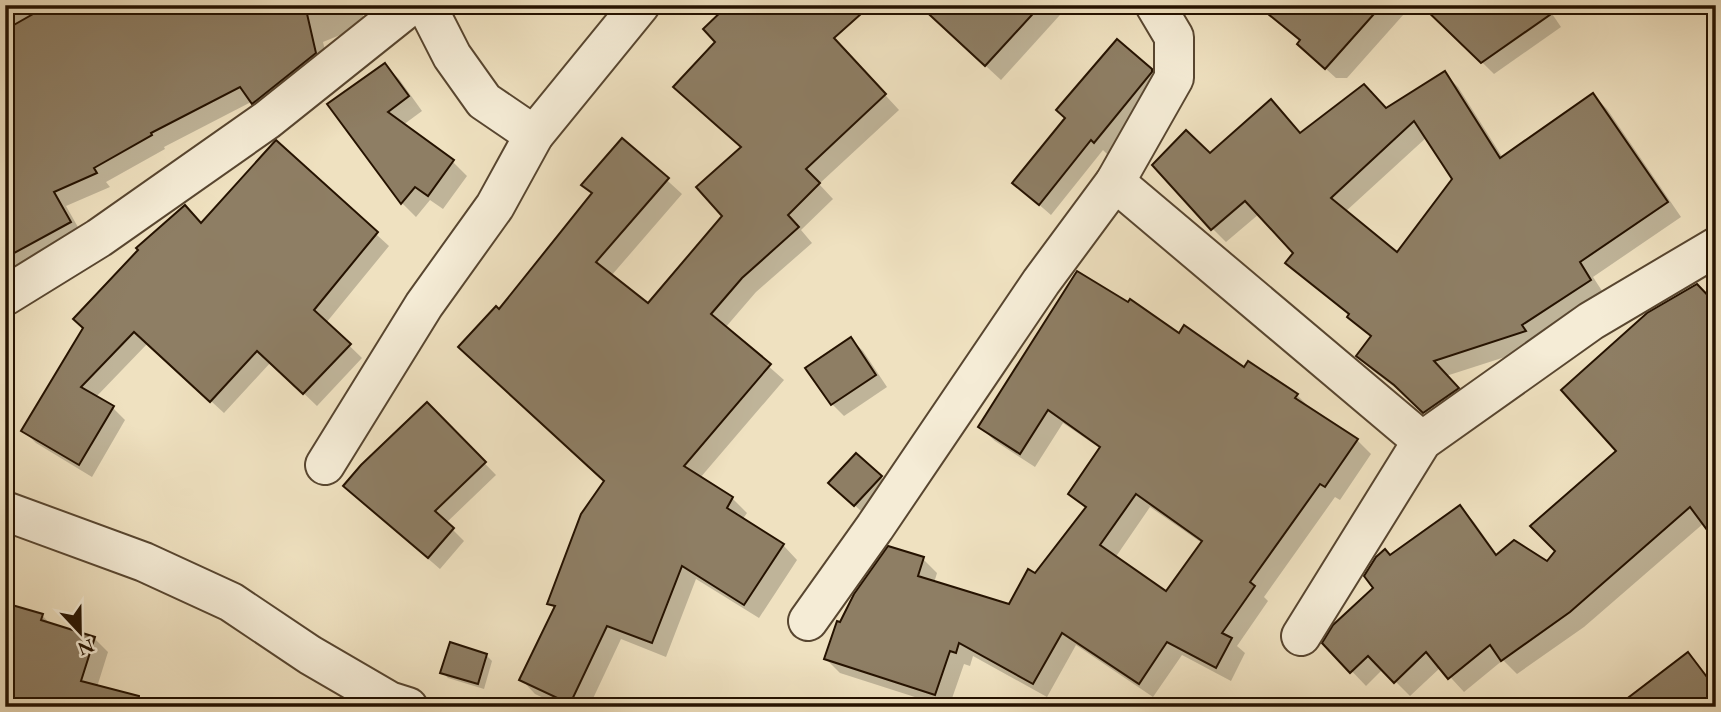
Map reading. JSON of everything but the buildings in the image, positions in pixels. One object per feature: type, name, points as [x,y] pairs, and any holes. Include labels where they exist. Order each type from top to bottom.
[{"type":"street","points":[[5,296],[99,238],[267,120],[411,5]]},
{"type":"street","points":[[426,5],[452,56],[484,101],[534,135]]},
{"type":"street","points":[[325,465],[424,305],[495,206],[534,135],[640,5]]},
{"type":"street","points":[[808,621],[1041,282],[1115,182],[1174,78],[1174,37],[1155,5]]},
{"type":"street","points":[[1115,182],[1422,441]]},
{"type":"street","points":[[1301,636],[1422,441],[1591,321],[1716,247]]},
{"type":"street","points":[[5,511],[144,562],[231,602],[310,655],[389,701],[408,707]]}]
